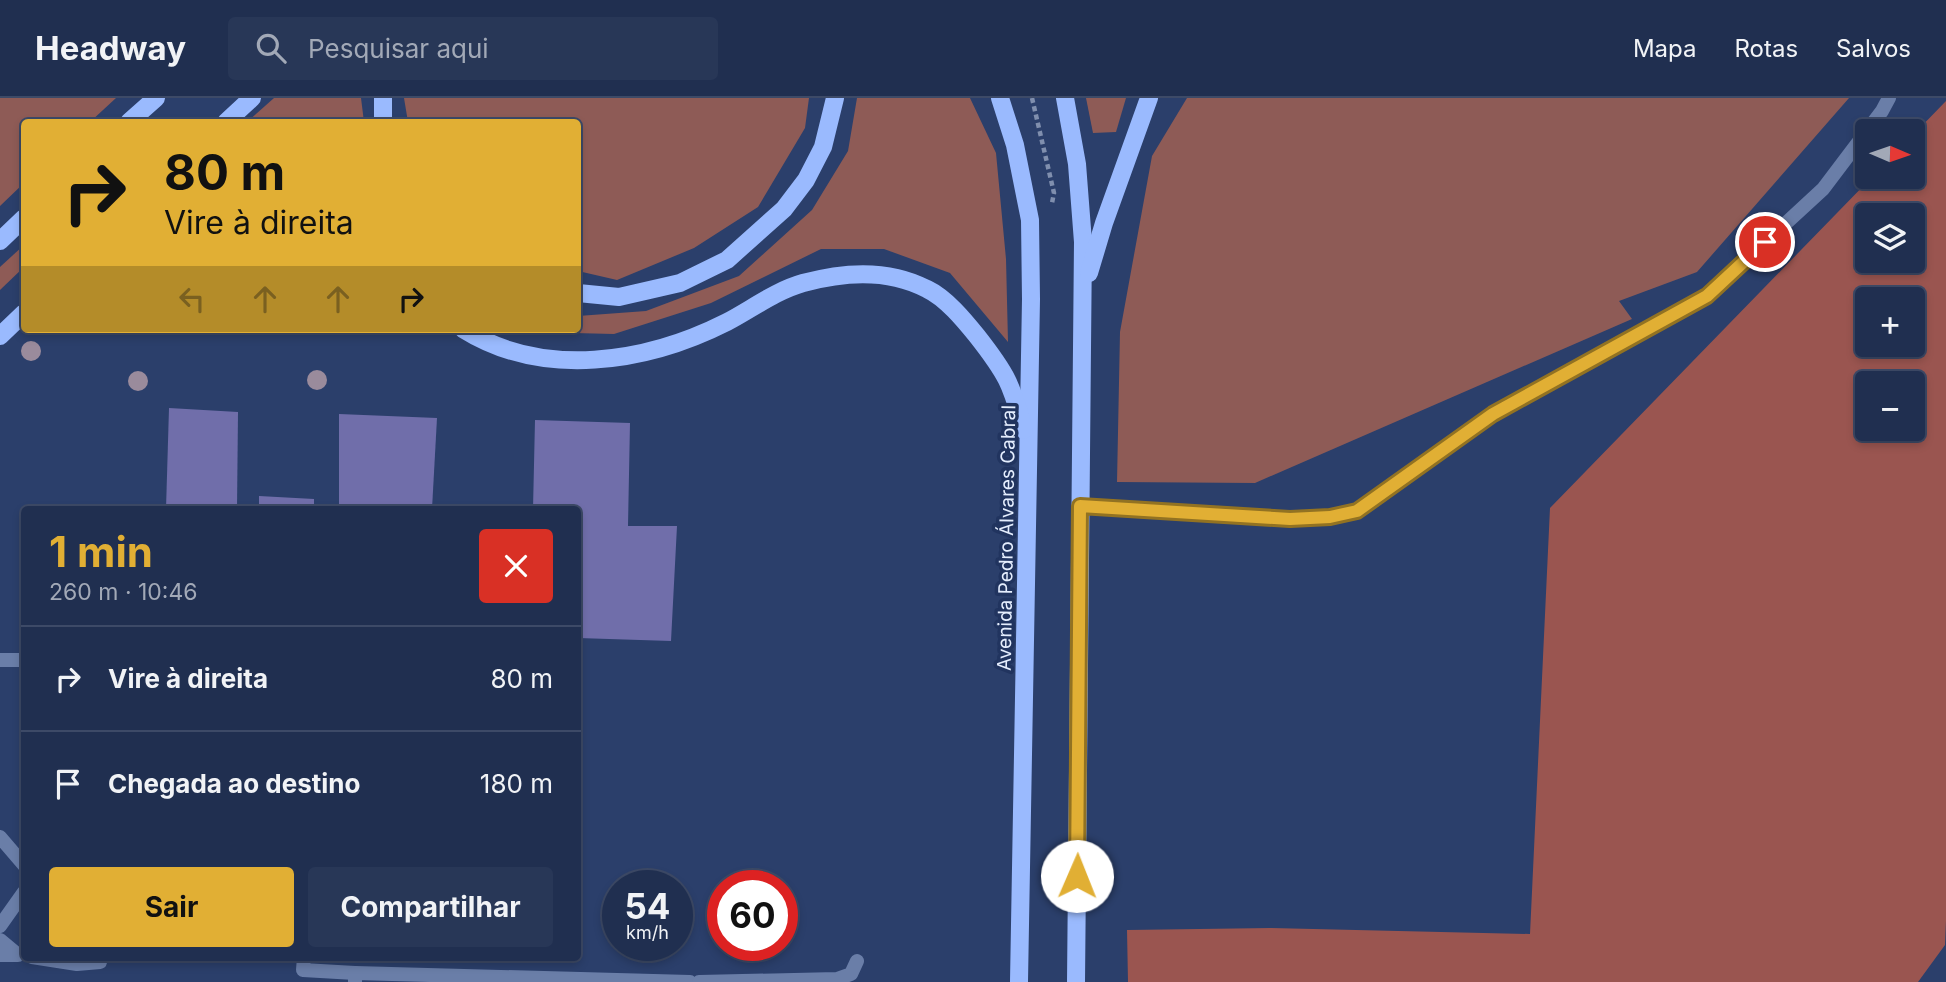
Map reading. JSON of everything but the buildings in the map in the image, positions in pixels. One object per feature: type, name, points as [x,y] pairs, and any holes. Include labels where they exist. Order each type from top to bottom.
[{"type":"main road","points":[[132,119],[156,98]]},
{"type":"main road","points":[[229,119],[252,98]]},
{"type":"main road","points":[[383,98],[383,119]]},
{"type":"main road","points":[[581,293],[620,297],[680,283],[727,260],[784,209],[806,180],[823,147],[835,98]]},
{"type":"main road","name":"Avenida Pedro Álvares Cabral","points":[[1000,98],[1015,145],[1030,220],[1019,982]]},
{"type":"main road","points":[[1065,98],[1077,164],[1083,242],[1076,982]]},
{"type":"main road","points":[[1083,293],[1104,223],[1149,98]]},
{"type":"main road","points":[[0,241],[21,221]]},
{"type":"main road","points":[[469,333],[484,342],[516,353],[578,361],[608,360],[650,351],[685,339],[727,322],[766,298],[801,284],[865,274],[895,278],[928,289],[951,307],[972,330],[994,358],[1008,382],[1028,443]]},
{"type":"main road","points":[[0,336],[21,316]]},
{"type":"street","points":[[1080,506],[1290,519],[1330,517],[1357,511],[1493,414],[1707,296],[1823,188],[1889,98]]},
{"type":"street","points":[[0,660],[21,660]]},
{"type":"street","points":[[0,837],[21,862]]},
{"type":"street","points":[[0,926],[21,896]]},
{"type":"street","points":[[0,940],[21,953]]},
{"type":"street","points":[[0,955],[21,956]]},
{"type":"street","points":[[58,961],[77,964],[100,961]]},
{"type":"street","points":[[304,961],[303,970],[355,977],[690,982]]},
{"type":"street","points":[[699,982],[837,979],[851,974],[857,961]]},
{"type":"shaded area","points":[[0,98],[116,98],[93,119],[21,119],[21,186],[0,206]]},
{"type":"shaded area","points":[[274,98],[361,98],[364,119],[250,119]]},
{"type":"shaded area","points":[[404,98],[809,98],[805,128],[758,207],[694,248],[617,280],[581,272],[581,119],[408,119]]},
{"type":"shaded area","points":[[857,98],[970,98],[996,153],[1006,259],[1008,342],[950,273],[884,249],[821,249],[711,303],[614,334],[574,333],[581,333],[581,316],[646,311],[739,276],[812,210],[848,151]]},
{"type":"shaded area","points":[[1086,98],[1126,98],[1116,132],[1093,133]]},
{"type":"shaded area","points":[[1187,98],[1849,98],[1697,272],[1619,301],[1632,319],[1255,483],[1117,482],[1120,332],[1152,156]]},
{"type":"shaded area","points":[[1946,101],[1946,921],[1945,945],[1918,982],[1128,982],[1127,930],[1271,928],[1530,934],[1550,508],[1860,189],[1925,189],[1925,123]]},
{"type":"shaded area","points":[[21,248],[21,270],[0,290],[0,267]]},
{"type":"route","points":[[1077,876],[1080,506],[1290,519],[1330,517],[1357,511],[1493,414],[1707,296],[1765,242]]}]
